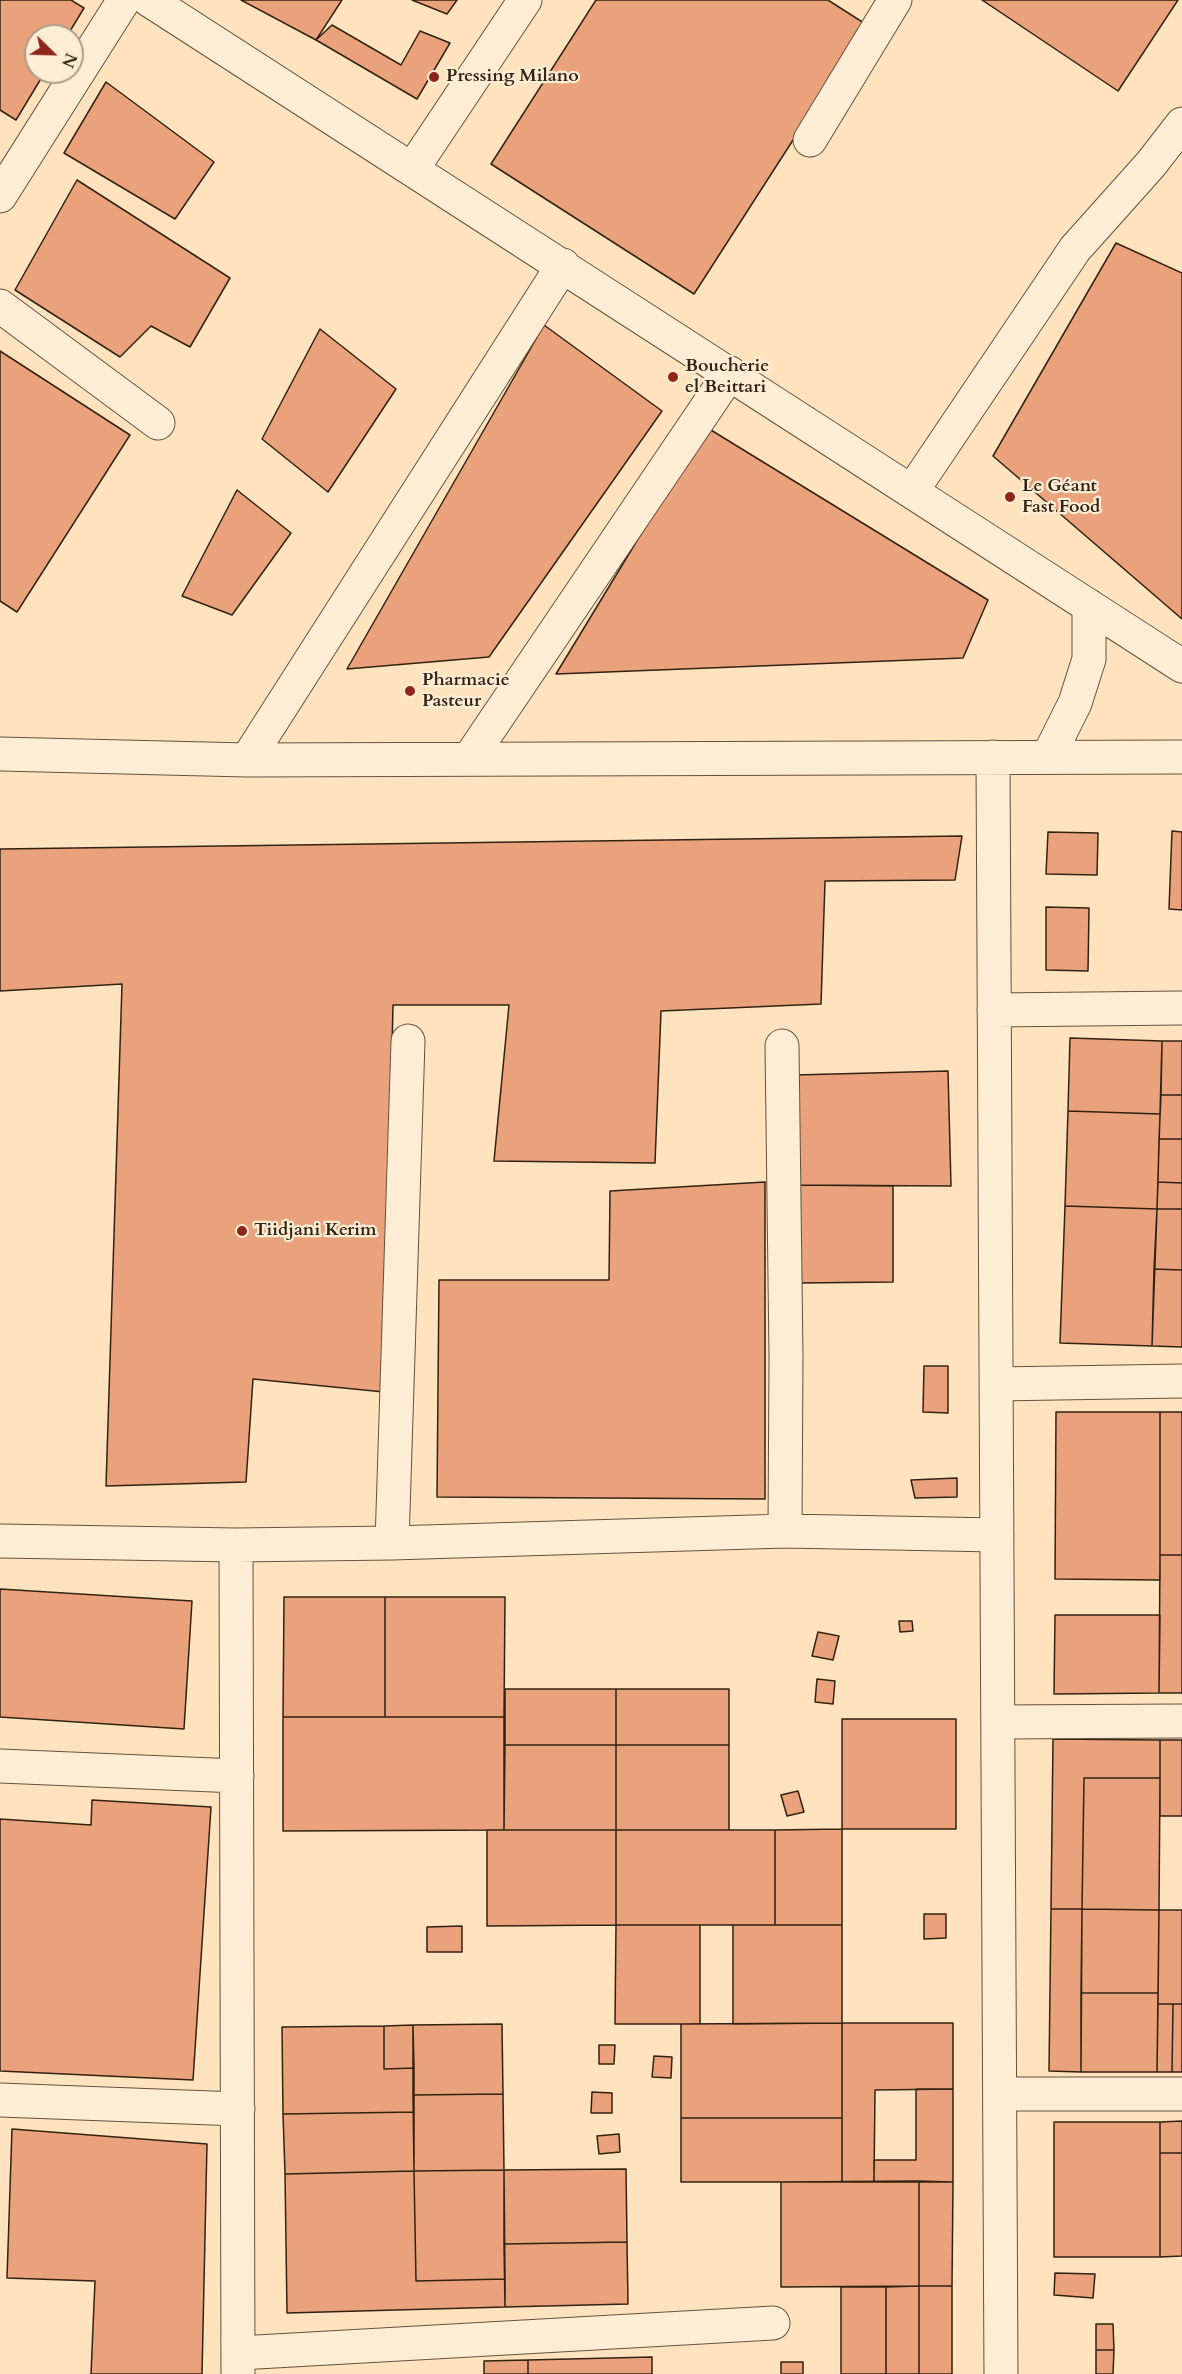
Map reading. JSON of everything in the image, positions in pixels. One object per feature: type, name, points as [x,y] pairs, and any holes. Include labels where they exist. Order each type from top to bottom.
[{"type":"street","points":[[0,196],[124,0]]},
{"type":"street","points":[[149,0],[1182,666]]},
{"type":"street","points":[[412,168],[525,0]]},
{"type":"street","points":[[810,140],[895,0]]},
{"type":"street","points":[[912,491],[1075,249],[1182,124]]},
{"type":"street","points":[[247,760],[563,265]]},
{"type":"street","points":[[0,306],[158,423]]},
{"type":"street","points":[[469,759],[730,374]]},
{"type":"street","points":[[1048,757],[1075,703],[1089,659],[1089,606]]},
{"type":"street","points":[[0,754],[247,760],[1182,757]]},
{"type":"street","points":[[993,757],[1001,2374]]},
{"type":"street","points":[[994,1010],[1182,1008]]},
{"type":"street","points":[[393,1543],[408,1041]]},
{"type":"street","points":[[782,1046],[786,1356],[785,1532]]},
{"type":"street","points":[[996,1384],[1182,1381]]},
{"type":"street","points":[[0,1541],[236,1545],[785,1532],[997,1535]]},
{"type":"street","points":[[236,1545],[239,2364],[773,2323]]},
{"type":"street","points":[[998,1722],[1182,1722]]},
{"type":"street","points":[[0,1766],[237,1776]]},
{"type":"street","points":[[1000,2094],[1182,2094]]},
{"type":"street","points":[[0,2100],[238,2109]]},
{"type":"building","points":[[0,0],[71,0],[84,8],[74,24],[24,24],[24,84],[38,84],[16,120],[0,110]]},
{"type":"building","points":[[241,0],[342,0],[316,40]]},
{"type":"building","points":[[412,0],[457,0],[447,14]]},
{"type":"building","points":[[596,0],[828,0],[867,25],[694,294],[491,164]]},
{"type":"building","points":[[982,0],[1178,0],[1118,91]]},
{"type":"building","points":[[332,25],[401,65],[420,31],[450,43],[417,99],[316,40]]},
{"type":"building","points":[[106,82],[214,162],[175,219],[64,153]]},
{"type":"building","points":[[77,180],[230,278],[190,347],[151,326],[120,357],[15,290]]},
{"type":"building","points":[[1116,243],[1182,273],[1182,619],[993,456]]},
{"type":"building","points":[[544,325],[662,411],[489,657],[347,669]]},
{"type":"building","points":[[320,329],[396,389],[328,492],[262,439]]},
{"type":"building","points":[[0,351],[130,435],[17,612],[0,601]]},
{"type":"building","points":[[706,427],[988,600],[963,658],[556,674]]},
{"type":"building","points":[[237,490],[291,533],[232,615],[182,596]]},
{"type":"building","points":[[1172,831],[1182,832],[1182,910],[1169,909]]},
{"type":"building","points":[[1048,832],[1098,833],[1097,875],[1046,874]]},
{"type":"building","points":[[962,836],[955,880],[825,881],[821,1004],[661,1011],[655,1163],[494,1161],[509,1005],[393,1005],[384,1392],[253,1379],[246,1482],[106,1486],[122,984],[0,991],[0,849]]},
{"type":"building","points":[[1046,907],[1089,908],[1088,971],[1046,970]]},
{"type":"building","points":[[1070,1038],[1162,1041],[1160,1114],[1068,1111]]},
{"type":"building","points":[[1162,1041],[1182,1041],[1182,1095],[1161,1095]]},
{"type":"building","points":[[948,1071],[951,1186],[797,1185],[795,1075]]},
{"type":"building","points":[[1161,1095],[1182,1095],[1182,1139],[1159,1139]]},
{"type":"building","points":[[1068,1111],[1160,1114],[1157,1209],[1065,1206]]},
{"type":"building","points":[[1159,1139],[1182,1139],[1182,1183],[1158,1182]]},
{"type":"building","points":[[765,1182],[765,1499],[437,1497],[439,1280],[609,1280],[610,1191]]},
{"type":"building","points":[[1158,1182],[1182,1183],[1182,1209],[1157,1209]]},
{"type":"building","points":[[797,1185],[893,1186],[893,1282],[799,1283]]},
{"type":"building","points":[[1065,1206],[1157,1209],[1152,1346],[1060,1343]]},
{"type":"building","points":[[1157,1209],[1182,1209],[1182,1270],[1154,1269]]},
{"type":"building","points":[[1154,1269],[1182,1270],[1182,1347],[1152,1346]]},
{"type":"building","points":[[924,1366],[948,1366],[948,1413],[923,1412]]},
{"type":"building","points":[[1056,1412],[1160,1412],[1160,1580],[1055,1579]]},
{"type":"building","points":[[1160,1412],[1182,1412],[1182,1555],[1160,1555]]},
{"type":"building","points":[[957,1478],[957,1497],[915,1498],[911,1480]]},
{"type":"building","points":[[1160,1555],[1182,1555],[1182,1693],[1159,1693]]},
{"type":"building","points":[[0,1589],[192,1601],[184,1729],[0,1717]]},
{"type":"building","points":[[284,1597],[385,1597],[385,1717],[283,1717]]},
{"type":"building","points":[[385,1597],[505,1597],[504,1717],[385,1717]]},
{"type":"building","points":[[1055,1615],[1160,1615],[1159,1693],[1054,1694]]},
{"type":"building","points":[[899,1621],[912,1621],[913,1631],[900,1632]]},
{"type":"building","points":[[818,1632],[839,1636],[833,1660],[812,1656]]},
{"type":"building","points":[[817,1679],[835,1681],[833,1704],[815,1702]]},
{"type":"building","points":[[505,1689],[616,1689],[616,1745],[505,1745]]},
{"type":"building","points":[[616,1689],[729,1689],[729,1745],[616,1745]]},
{"type":"building","points":[[283,1717],[504,1717],[504,1830],[283,1831]]},
{"type":"building","points":[[842,1719],[956,1719],[956,1829],[842,1829]]},
{"type":"building","points":[[1053,1739],[1160,1740],[1160,1778],[1084,1778],[1082,1909],[1051,1909]]},
{"type":"building","points":[[1160,1740],[1182,1740],[1182,1816],[1160,1816]]},
{"type":"building","points":[[505,1745],[616,1745],[616,1830],[504,1830]]},
{"type":"building","points":[[616,1745],[729,1745],[729,1830],[616,1830]]},
{"type":"building","points":[[1084,1778],[1160,1778],[1159,1910],[1082,1909]]},
{"type":"building","points":[[798,1791],[804,1812],[787,1816],[781,1795]]},
{"type":"building","points":[[92,1800],[211,1807],[193,2080],[0,2071],[0,1819],[91,1825]]},
{"type":"building","points":[[842,1829],[842,1925],[775,1925],[775,1830]]},
{"type":"building","points":[[487,1830],[616,1830],[616,1925],[487,1926]]},
{"type":"building","points":[[616,1830],[775,1830],[775,1925],[616,1925]]},
{"type":"building","points":[[1051,1909],[1082,1909],[1081,2072],[1049,2071]]},
{"type":"building","points":[[1082,1909],[1159,1910],[1158,1993],[1081,1993]]},
{"type":"building","points":[[1159,1910],[1182,1910],[1182,2004],[1158,2004]]},
{"type":"building","points":[[924,1914],[946,1914],[946,1938],[924,1939]]},
{"type":"building","points":[[616,1925],[700,1925],[700,2024],[615,2024]]},
{"type":"building","points":[[733,1925],[842,1925],[842,2023],[733,2024]]},
{"type":"building","points":[[462,1926],[462,1952],[427,1952],[427,1927]]},
{"type":"building","points":[[1081,1993],[1158,1993],[1157,2072],[1081,2072]]},
{"type":"building","points":[[1158,2004],[1173,2004],[1172,2072],[1157,2072]]},
{"type":"building","points":[[1173,2004],[1182,2004],[1182,2072],[1172,2072]]},
{"type":"building","points":[[842,2023],[953,2023],[953,2089],[875,2090],[874,2182],[842,2182]]},
{"type":"building","points":[[842,2023],[842,2118],[681,2118],[681,2024]]},
{"type":"building","points":[[502,2024],[503,2094],[413,2095],[413,2025]]},
{"type":"building","points":[[413,2025],[414,2068],[384,2069],[384,2026]]},
{"type":"building","points":[[384,2026],[384,2069],[414,2068],[414,2112],[283,2114],[282,2027]]},
{"type":"building","points":[[599,2045],[615,2045],[614,2064],[599,2064]]},
{"type":"building","points":[[654,2056],[672,2057],[671,2078],[652,2077]]},
{"type":"building","points":[[916,2089],[953,2089],[953,2182],[874,2182],[874,2160],[916,2160]]},
{"type":"building","points":[[592,2092],[612,2093],[612,2113],[591,2113]]},
{"type":"building","points":[[503,2094],[504,2170],[414,2171],[413,2095]]},
{"type":"building","points":[[414,2112],[414,2171],[285,2174],[283,2114]]},
{"type":"building","points":[[681,2118],[842,2118],[842,2182],[681,2182]]},
{"type":"building","points":[[1182,2121],[1182,2153],[1160,2153],[1160,2122]]},
{"type":"building","points":[[1054,2122],[1160,2122],[1160,2257],[1054,2257]]},
{"type":"building","points":[[12,2129],[207,2144],[202,2374],[91,2374],[95,2281],[7,2278]]},
{"type":"building","points":[[619,2134],[620,2152],[599,2154],[597,2136]]},
{"type":"building","points":[[1160,2153],[1182,2153],[1182,2256],[1160,2257]]},
{"type":"building","points":[[626,2169],[627,2242],[504,2244],[504,2170]]},
{"type":"building","points":[[504,2170],[505,2279],[416,2281],[414,2171]]},
{"type":"building","points":[[414,2171],[416,2281],[505,2279],[505,2307],[287,2313],[285,2174]]},
{"type":"building","points":[[919,2181],[953,2182],[952,2286],[919,2286]]},
{"type":"building","points":[[919,2181],[919,2286],[781,2287],[781,2182]]},
{"type":"building","points":[[627,2242],[628,2304],[505,2307],[504,2244]]},
{"type":"building","points":[[1055,2273],[1095,2274],[1093,2298],[1054,2295]]},
{"type":"building","points":[[919,2286],[919,2374],[886,2374],[886,2287]]},
{"type":"building","points":[[919,2286],[952,2286],[952,2374],[919,2374]]},
{"type":"building","points":[[841,2287],[886,2287],[886,2374],[841,2374]]},
{"type":"building","points":[[1096,2324],[1113,2324],[1114,2350],[1096,2350]]},
{"type":"building","points":[[1096,2350],[1114,2350],[1113,2374],[1096,2374]]},
{"type":"building","points":[[652,2357],[652,2374],[528,2374],[528,2360]]},
{"type":"building","points":[[528,2360],[528,2374],[484,2374],[484,2361]]},
{"type":"building","points":[[781,2362],[803,2362],[803,2374],[781,2374]]},
{"type":"place","name":"Pressing Milano","points":[[434,77]]},
{"type":"place","name":"Boucherie el Beittari","points":[[673,377]]},
{"type":"place","name":"Le Géant Fast Food","points":[[1010,497]]},
{"type":"place","name":"Pharmacie Pasteur","points":[[410,691]]},
{"type":"place","name":"Tiidjani Kerim","points":[[242,1231]]}]
